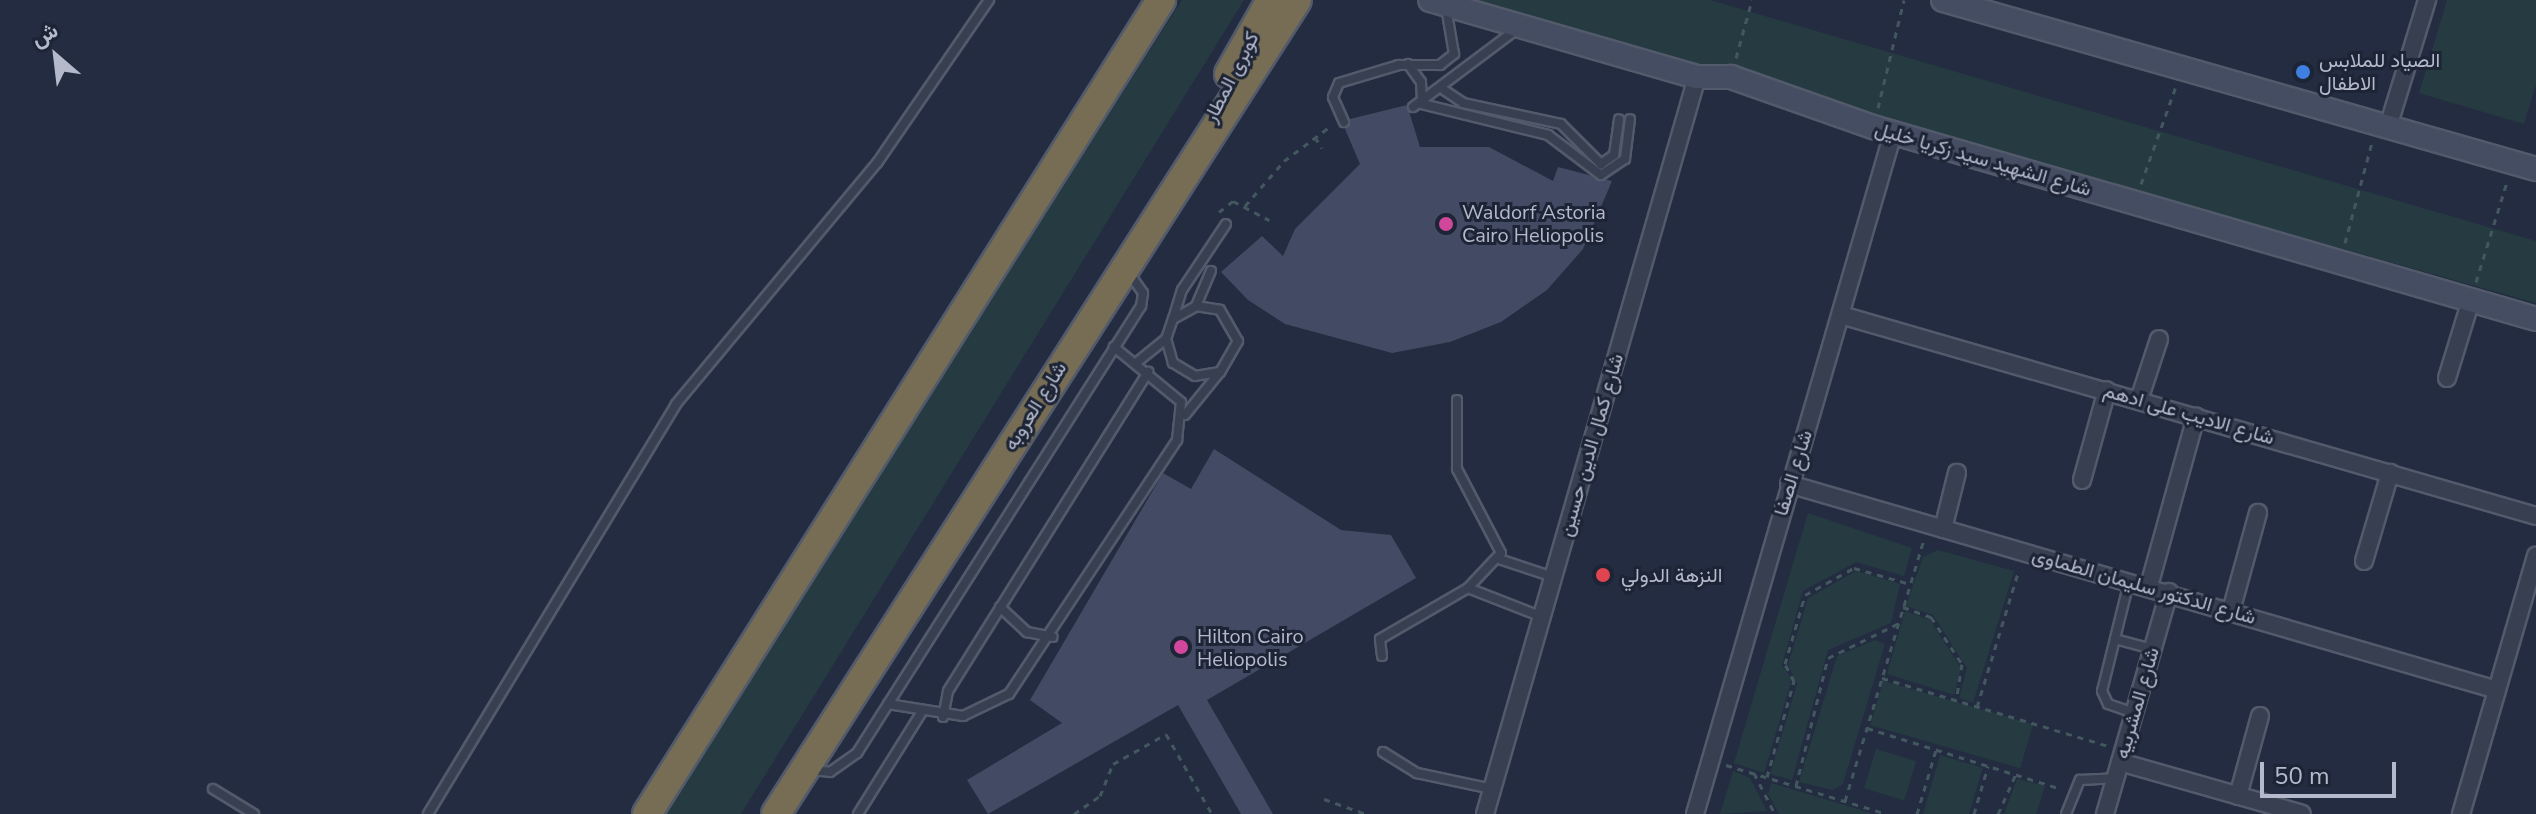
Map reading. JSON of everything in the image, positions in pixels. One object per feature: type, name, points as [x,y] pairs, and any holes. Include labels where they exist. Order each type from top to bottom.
[{"type":"highway","points":[[647,814],[1161,0]]},
{"type":"highway","name":"شارع العروبه","points":[[776,814],[1293,1]]},
{"type":"street","points":[[1943,0],[2383,126],[2529,164]]},
{"type":"street","points":[[2383,126],[2427,0]]},
{"type":"street","name":"شارع الشهيد سيد زكريا خليل","points":[[1439,1],[1697,77],[1731,77],[1883,130],[2536,319]]},
{"type":"street","name":"شارع كمال الدين حسين","points":[[1485,814],[1697,77]]},
{"type":"street","name":"شارع الصفا","points":[[1695,814],[1789,484],[1841,315],[1883,130]]},
{"type":"street","points":[[2447,378],[2471,300]]},
{"type":"street","name":"شارع الاديب على ادهم","points":[[1841,315],[2536,516]]},
{"type":"street","points":[[2139,400],[2159,339]]},
{"type":"street","points":[[2082,480],[2107,390]]},
{"type":"street","points":[[2149,586],[2196,416]]},
{"type":"street","points":[[1936,527],[1957,473]]},
{"type":"street","points":[[2364,561],[2390,473]]},
{"type":"street","name":"شارع الدكتور سليمان الطماوى","points":[[1789,484],[2149,586],[2497,690]]},
{"type":"street","points":[[2231,611],[2258,513]]},
{"type":"street","points":[[2461,814],[2536,556]]},
{"type":"street","name":"شارع المشربيه","points":[[2105,814],[2169,592]]},
{"type":"street","points":[[2238,796],[2260,716]]},
{"type":"street","points":[[2119,763],[2302,814]]},
{"type":"lane","points":[[428,814],[676,404],[877,163],[989,0]]},
{"type":"lane","points":[[1343,121],[1333,97],[1339,83],[1408,64],[1440,65],[1454,54],[1439,1]]},
{"type":"lane","points":[[1418,106],[1444,90],[1488,46],[1524,26]]},
{"type":"lane","points":[[1408,64],[1421,82],[1418,106]]},
{"type":"lane","points":[[1444,90],[1463,103],[1568,128],[1590,159],[1606,163],[1621,135],[1619,119]]},
{"type":"lane","points":[[1418,106],[1506,124],[1558,140],[1591,172],[1611,174],[1625,159],[1630,119]]},
{"type":"lane","points":[[1506,124],[1508,112]]},
{"type":"lane","points":[[1558,140],[1568,128]]},
{"type":"lane","points":[[1136,363],[1166,339],[1182,290],[1226,224]]},
{"type":"lane","points":[[805,769],[830,772],[850,762],[888,704],[1144,297],[1124,266]]},
{"type":"lane","points":[[1173,319],[1196,306],[1211,271]]},
{"type":"lane","points":[[888,704],[943,717],[987,708],[1009,694],[1053,637],[1177,440],[1185,415],[1236,353],[1235,329],[1220,310],[1196,306]]},
{"type":"lane","points":[[1166,339],[1183,372],[1220,372]]},
{"type":"lane","points":[[1114,347],[1173,392],[1185,415]]},
{"type":"lane","points":[[943,717],[948,691],[1148,372]]},
{"type":"lane","points":[[1382,656],[1380,639],[1468,588],[1499,559],[1500,542],[1457,469],[1457,400]]},
{"type":"lane","points":[[1499,559],[1553,577]]},
{"type":"lane","points":[[2130,581],[2104,698],[2134,713]]},
{"type":"lane","points":[[1468,588],[1542,617]]},
{"type":"lane","points":[[1000,607],[1027,632],[1053,637]]},
{"type":"lane","points":[[2115,639],[2152,649]]},
{"type":"lane","points":[[858,814],[921,713]]},
{"type":"lane","points":[[1383,752],[1417,773],[1492,789]]},
{"type":"lane","points":[[2066,814],[2072,792],[2086,777],[2119,763]]},
{"type":"lane","points":[[213,789],[254,814]]},
{"type":"path","points":[[1731,77],[1752,0]]},
{"type":"path","points":[[1883,130],[1904,0]]},
{"type":"path","points":[[2135,203],[2183,68]]},
{"type":"path","points":[[1245,206],[1315,137],[1343,121]]},
{"type":"path","points":[[2340,262],[2383,126]]},
{"type":"path","points":[[1315,137],[1322,148]]},
{"type":"path","points":[[2471,300],[2529,164]]},
{"type":"path","points":[[1845,801],[1910,584],[1936,527]]},
{"type":"path","points":[[1977,707],[2025,551]]},
{"type":"path","points":[[1767,777],[1794,681],[1785,664],[1806,593],[1854,568],[1910,584]]},
{"type":"path","points":[[1903,607],[1929,615],[1962,664],[1956,700]]},
{"type":"path","points":[[1796,786],[1828,658],[1899,623]]},
{"type":"path","points":[[1882,678],[1977,707],[2119,763]]},
{"type":"path","points":[[1867,728],[2072,792]]},
{"type":"path","points":[[1074,814],[1100,796],[1113,764],[1166,734],[1212,814]]},
{"type":"path","points":[[1917,814],[1936,750]]},
{"type":"path","points":[[1711,760],[1887,814]]},
{"type":"path","points":[[1974,814],[1988,766]]},
{"type":"path","points":[[1754,773],[1772,813]]},
{"type":"path","points":[[1998,814],[2015,775]]},
{"type":"path","points":[[1324,799],[1366,814]]},
{"type":"green space","points":[[1182,0],[1244,0],[741,814],[661,814]]},
{"type":"green space","points":[[1456,0],[1710,0],[2536,241],[2536,303]]},
{"type":"green space","points":[[2447,0],[2536,0],[2536,85],[2524,124],[2419,93]]},
{"type":"green space","points":[[1808,513],[1912,548],[1904,576],[1856,562],[1803,591],[1782,665],[1792,679],[1764,773],[1734,763]]},
{"type":"green space","points":[[1938,550],[2014,571],[1973,703],[1959,698],[1967,668],[1933,615],[1906,606],[1923,557]]},
{"type":"green space","points":[[1856,571],[1900,584],[1891,623],[1828,650],[1792,780],[1770,774],[1797,684],[1788,665],[1808,598]]},
{"type":"green space","points":[[1905,611],[1930,620],[1961,668],[1954,695],[1887,674]]},
{"type":"green space","points":[[1875,640],[1885,644],[1843,784],[1832,790],[1799,782],[1837,656]]},
{"type":"green space","points":[[1883,681],[2033,724],[2020,768],[1870,725]]},
{"type":"green space","points":[[1876,749],[1916,761],[1904,800],[1864,788]]},
{"type":"green space","points":[[1940,755],[1983,768],[1969,814],[1923,814]]},
{"type":"green space","points":[[1733,771],[1750,778],[1767,811],[1720,814]]},
{"type":"green space","points":[[2017,779],[2045,786],[2036,814],[2004,814]]},
{"type":"green space","points":[[1771,783],[1874,814],[1779,814],[1768,794]]},
{"type":"building","name":"Waldorf Astoria Cairo Heliopolis","points":[[1407,105],[1420,147],[1489,147],[1553,181],[1558,167],[1612,181],[1583,249],[1547,290],[1501,322],[1450,342],[1392,353],[1285,324],[1248,300],[1221,272],[1262,236],[1283,256],[1295,229],[1360,164],[1345,129],[1350,119]]},
{"type":"building","name":"Hilton Cairo Heliopolis","points":[[1214,449],[1341,530],[1391,535],[1416,578],[1207,700],[1273,814],[1241,814],[1178,705],[988,814],[967,780],[1062,723],[1030,700],[1163,473],[1191,489]]},
{"type":"place","name":"الصياد للملابس الاطفال","points":[[2303,72]]},
{"type":"place","name":"Waldorf Astoria Cairo Heliopolis","points":[[1446,224]]},
{"type":"place","name":"النزهة الدولي","points":[[1603,575]]},
{"type":"place","name":"Hilton Cairo Heliopolis","points":[[1181,647]]}]
